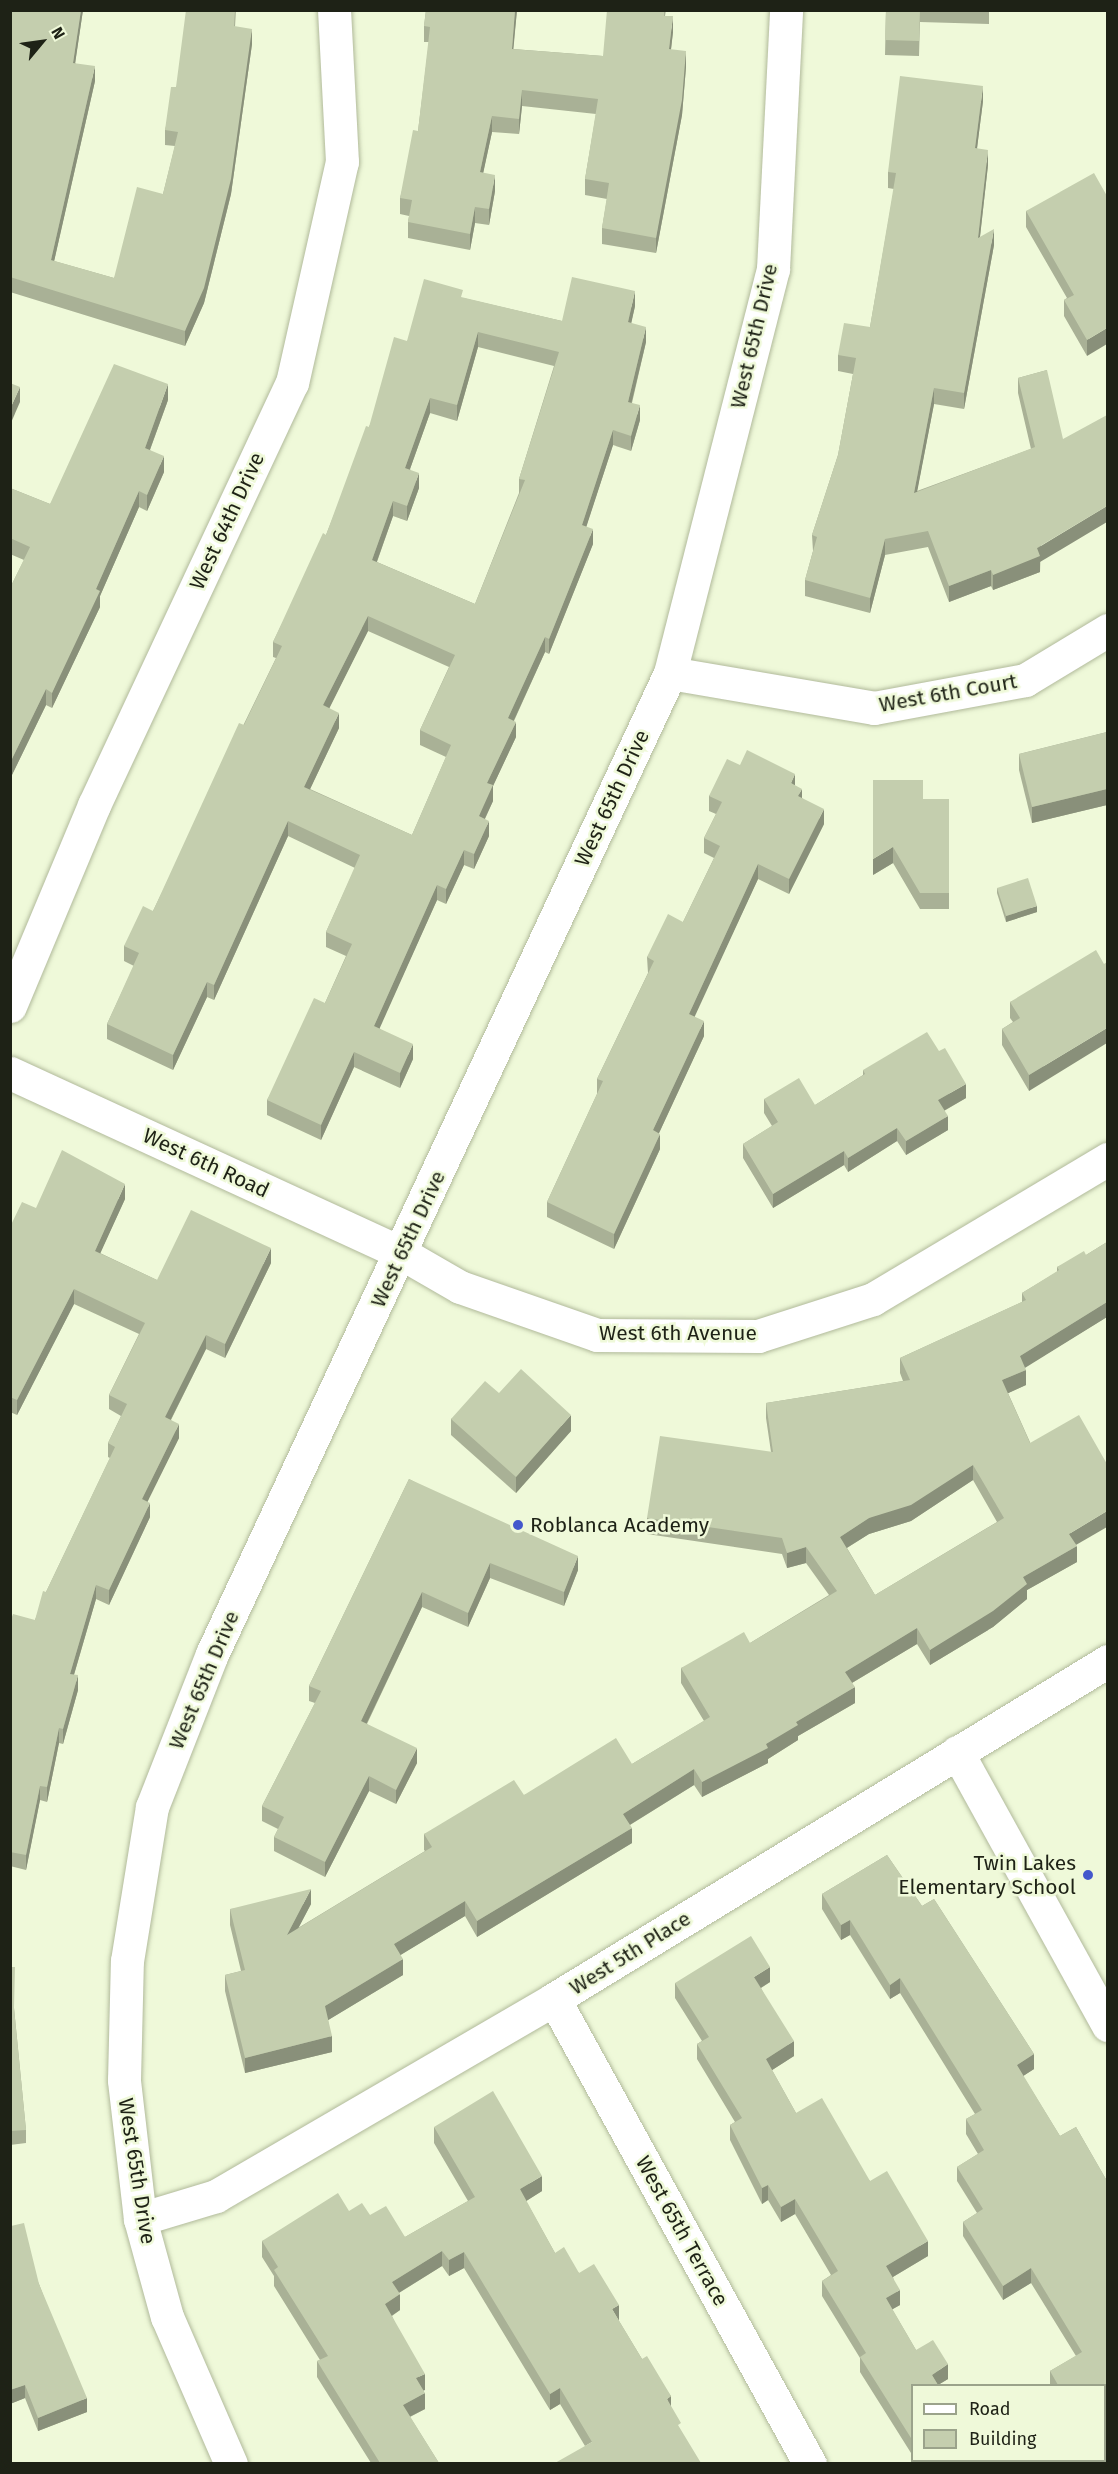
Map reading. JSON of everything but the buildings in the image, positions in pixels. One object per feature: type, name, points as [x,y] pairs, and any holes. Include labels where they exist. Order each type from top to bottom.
[{"type":"street","name":"West 64th Drive","points":[[10,1006],[94,805],[292,383],[342,162],[334,10]]},
{"type":"street","name":"West 65th Drive","points":[[231,2463],[167,2317],[140,2219],[124,2080],[127,1961],[152,1807],[212,1654],[670,673],[773,269],[786,10]]},
{"type":"street","name":"West 6th Court","points":[[670,673],[874,708],[1025,680],[1107,630]]},
{"type":"street","name":"West 6th Road","points":[[10,1073],[401,1253]]},
{"type":"street","name":"West 6th Avenue","points":[[401,1253],[460,1287],[597,1335],[758,1336],[873,1299],[1107,1159]]},
{"type":"street","name":"West 5th Place","points":[[140,2219],[216,2196],[554,1999],[1107,1661]]},
{"type":"street","points":[[957,1752],[1107,2025]]},
{"type":"street","name":"West 65th Terrace","points":[[554,1999],[810,2463]]},
{"type":"place","name":"Roblanca Academy","points":[[518,1525]]},
{"type":"place","name":"Twin Lakes Elementary School","points":[[1088,1875]]}]
